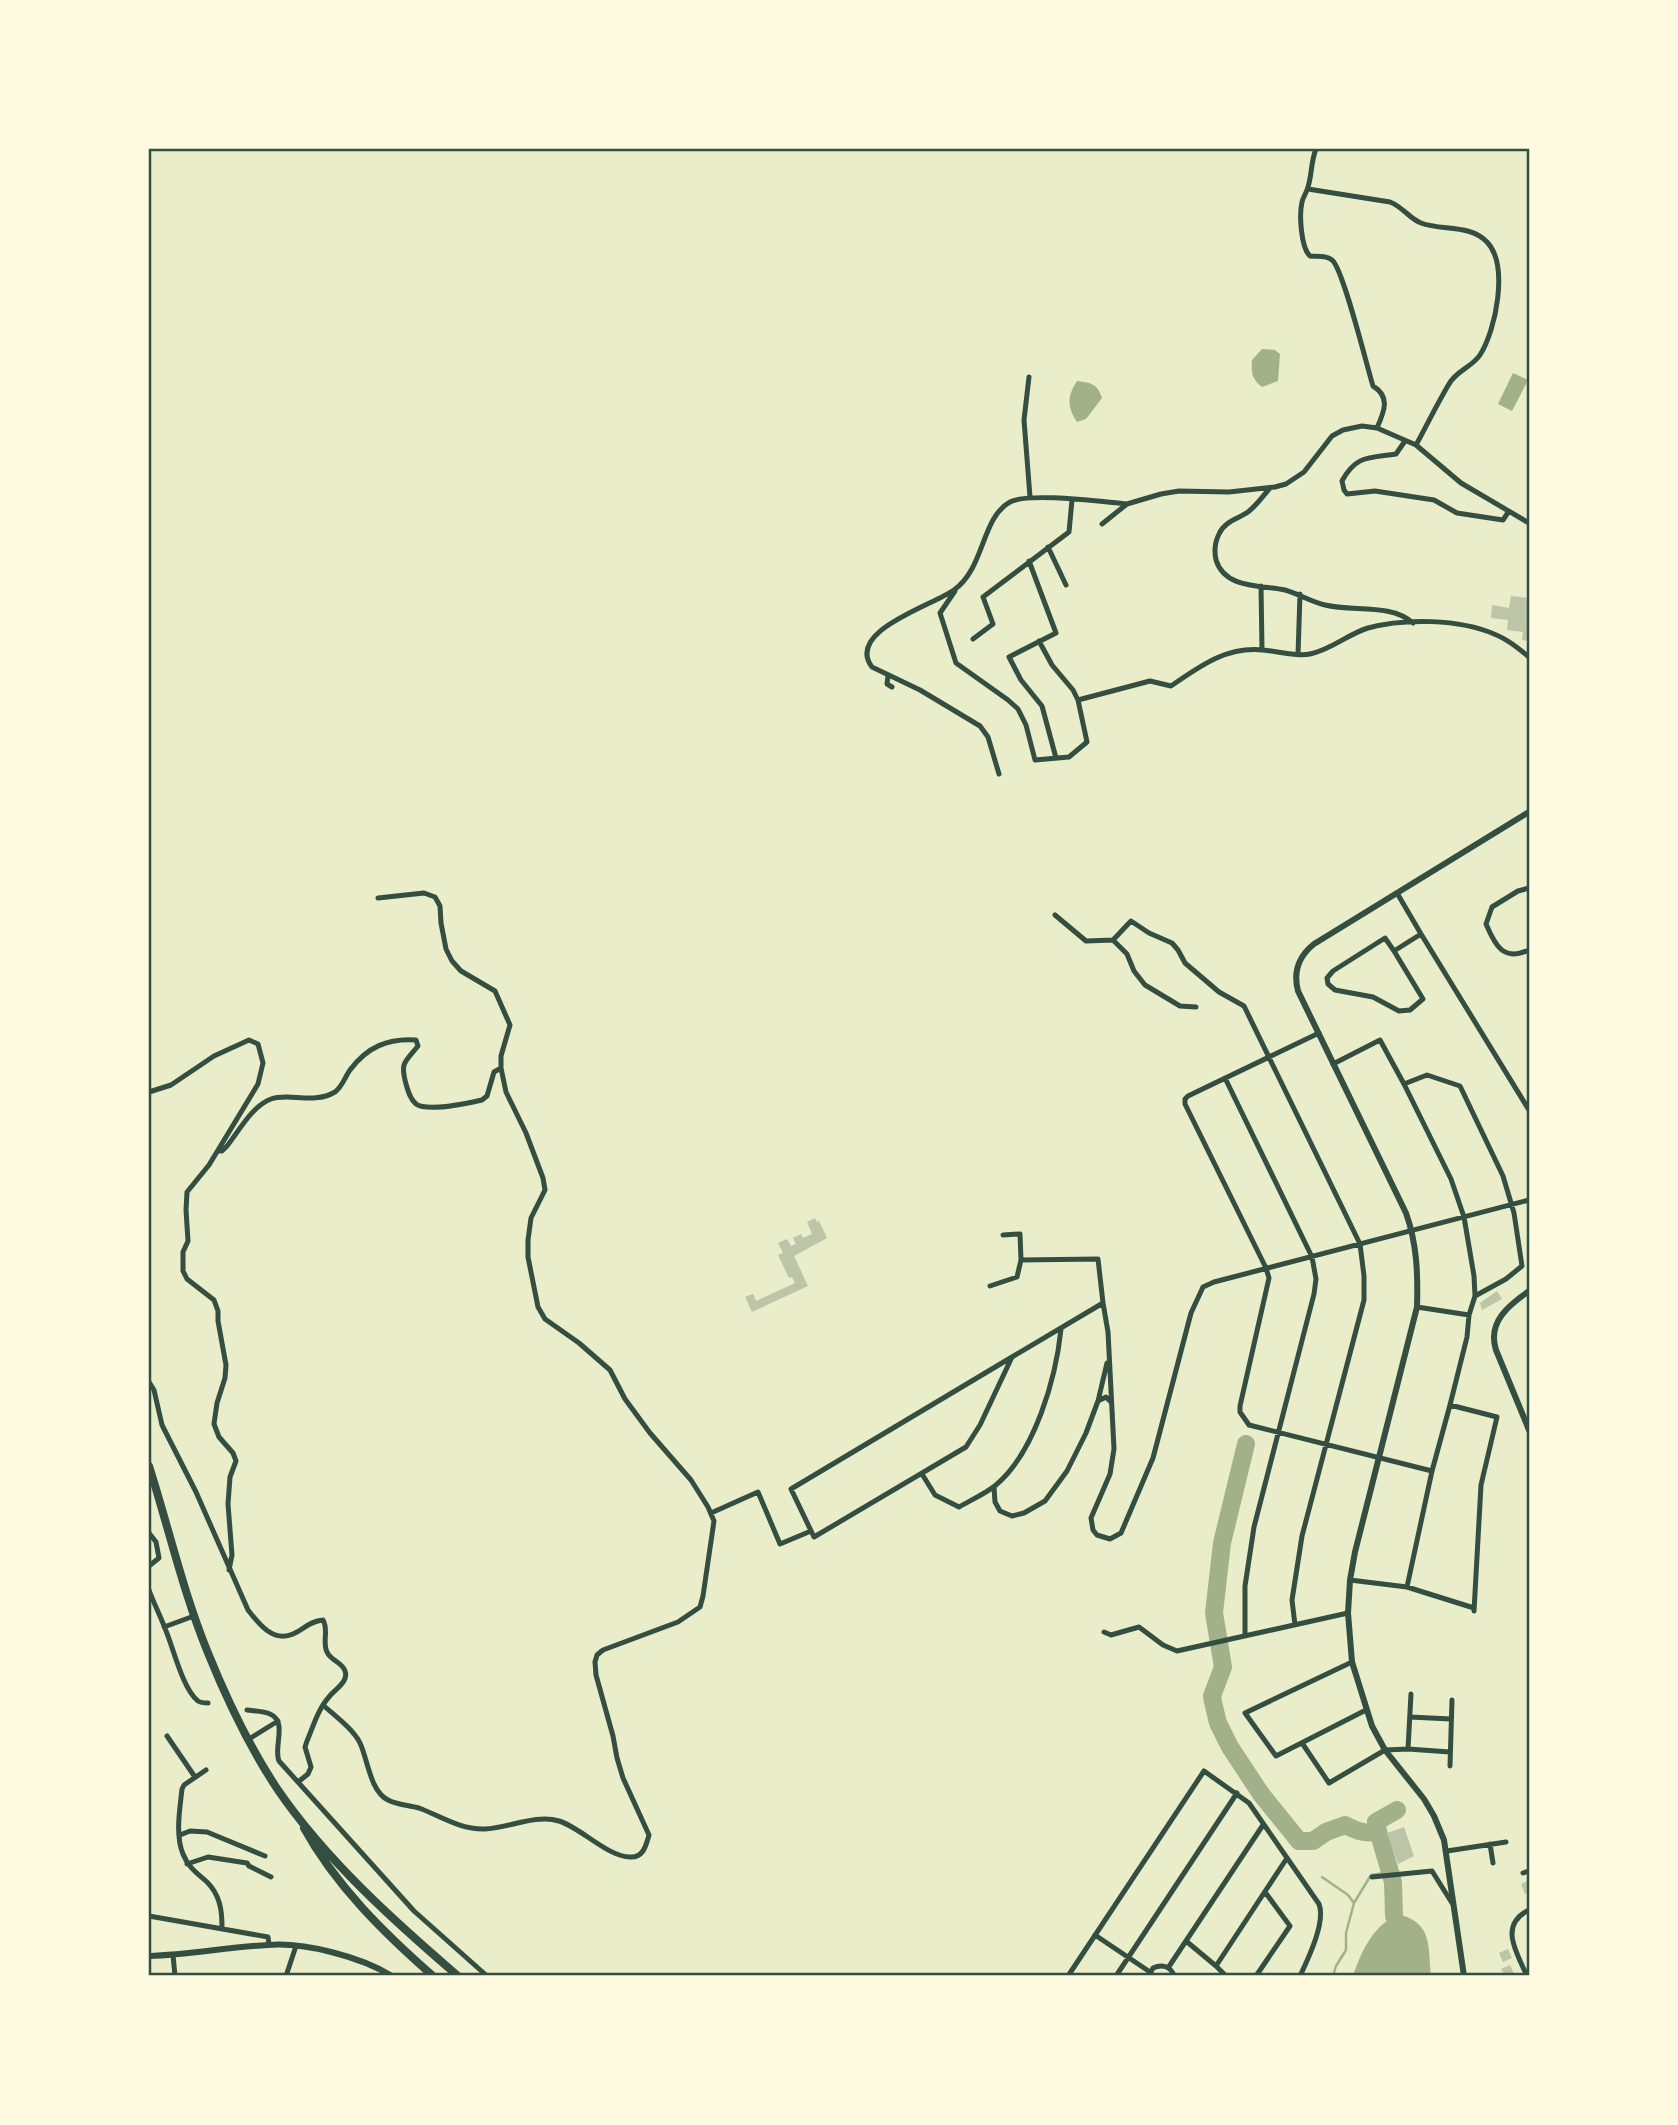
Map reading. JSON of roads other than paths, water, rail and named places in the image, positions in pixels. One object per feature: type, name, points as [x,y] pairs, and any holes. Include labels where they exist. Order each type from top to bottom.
[{"type":"main road","points":[[149,1466],[194,1616],[223,1687],[278,1789],[339,1863],[386,1912],[458,1976]]},
{"type":"main road","points":[[296,1814],[312,1844],[350,1894],[374,1921],[433,1976]]},
{"type":"street","points":[[1316,149],[1301,208],[1304,249],[1310,256],[1327,257],[1336,265],[1373,386],[1380,390],[1384,398],[1386,410],[1377,428]]},
{"type":"street","points":[[1308,188],[1391,202],[1422,223],[1477,234],[1494,250],[1498,264],[1497,299],[1486,343],[1479,356],[1450,382],[1416,445]]},
{"type":"street","points":[[1029,377],[1024,420],[1030,497]]},
{"type":"street","points":[[1102,524],[1127,504],[1149,496],[1172,492],[1270,488],[1286,484],[1300,476],[1327,440],[1337,432],[1355,426],[1377,428],[1416,445],[1461,483],[1529,523]]},
{"type":"street","points":[[1405,441],[1396,454],[1357,460],[1342,481],[1344,490],[1348,494],[1375,491],[1434,500],[1457,513],[1503,520],[1509,511]]},
{"type":"street","points":[[1270,488],[1250,510],[1223,527],[1215,545],[1217,562],[1227,576],[1237,582],[1300,594],[1312,601],[1337,608],[1398,612],[1413,622]]},
{"type":"street","points":[[1040,641],[1052,665],[1078,700],[1087,742],[1069,757],[1035,760],[1026,725],[1018,709],[956,663],[940,614],[975,566],[997,514],[1012,501],[1030,497],[1127,504]]},
{"type":"street","points":[[973,639],[993,624],[983,597],[1069,532],[1072,500]]},
{"type":"street","points":[[1048,547],[1066,585]]},
{"type":"street","points":[[1029,561],[1056,633],[1009,657],[1021,680],[1042,706],[1056,758]]},
{"type":"street","points":[[959,586],[890,624],[872,638],[867,646],[867,660],[872,667],[932,696],[979,726],[988,737],[999,774]]},
{"type":"street","points":[[1261,586],[1262,650]]},
{"type":"street","points":[[1298,655],[1300,594]]},
{"type":"street","points":[[1078,700],[1150,681],[1171,686],[1216,657],[1239,651],[1262,650],[1307,655],[1366,629],[1413,622],[1470,625],[1503,638],[1529,657]]},
{"type":"street","points":[[888,676],[887,684],[892,687]]},
{"type":"street","points":[[1464,1976],[1447,1851],[1434,1816],[1424,1799],[1385,1750],[1366,1710],[1352,1662],[1348,1613],[1355,1552],[1417,1307],[1418,1276],[1412,1231],[1406,1213],[1297,986],[1296,971],[1301,957],[1314,944],[1529,812]]},
{"type":"street","points":[[1529,887],[1492,907],[1486,923],[1500,950],[1508,954],[1529,950]]},
{"type":"street","points":[[323,1705],[358,1740],[380,1795],[389,1801],[419,1809],[450,1822],[482,1829],[546,1819],[561,1821],[609,1850],[632,1858],[646,1847],[649,1835],[623,1778],[595,1662],[597,1655],[603,1650],[678,1622],[700,1607],[714,1521],[691,1480],[650,1433],[625,1399],[610,1370],[579,1343],[545,1319],[538,1307],[528,1257],[528,1240],[531,1218],[545,1190],[526,1133],[506,1092],[501,1068],[503,1048],[510,1025],[495,991],[461,971],[452,961],[446,949],[440,906],[435,897],[424,893],[377,898]]},
{"type":"street","points":[[1397,893],[1529,1110]]},
{"type":"street","points":[[1055,915],[1086,942],[1113,940],[1131,921],[1172,943],[1185,963],[1219,992],[1244,1006],[1360,1244],[1364,1300],[1297,1564],[1292,1600],[1295,1625]]},
{"type":"street","points":[[1394,951],[1420,934]]},
{"type":"street","points":[[1385,938],[1394,951],[1423,999],[1410,1010],[1399,1011],[1373,997],[1335,990],[1328,984],[1327,978],[1333,971],[1385,938]]},
{"type":"street","points":[[1113,940],[1128,954],[1135,974],[1145,985],[1180,1006],[1196,1007]]},
{"type":"street","points":[[1318,1033],[1185,1099],[1185,1104],[1269,1278],[1240,1406],[1243,1418],[1248,1426],[1432,1471]]},
{"type":"street","points":[[218,1151],[227,1146],[263,1103],[272,1098],[301,1099],[338,1090],[357,1062],[387,1041],[407,1039],[416,1040],[418,1043],[407,1057],[402,1071],[410,1095],[422,1106],[439,1107],[482,1100],[487,1096],[494,1072],[501,1068]]},
{"type":"street","points":[[149,1092],[171,1085],[230,1048],[249,1040],[258,1044],[263,1063],[258,1084],[209,1165],[187,1192],[188,1241],[183,1252],[183,1271],[187,1279],[214,1300],[226,1365],[214,1424],[219,1437],[233,1453],[236,1461],[230,1477],[228,1504],[232,1555],[229,1570]]},
{"type":"street","points":[[1334,1064],[1380,1040],[1451,1179],[1464,1217],[1473,1260],[1475,1296],[1407,1587]]},
{"type":"street","points":[[1404,1084],[1427,1075],[1460,1086],[1503,1176],[1512,1205],[1522,1266],[1506,1279],[1475,1296]]},
{"type":"street","points":[[1225,1078],[1312,1257],[1316,1279],[1254,1527],[1245,1586],[1245,1636]]},
{"type":"street","points":[[1021,1260],[1098,1259],[1109,1350],[1114,1449],[1110,1474],[1091,1518],[1091,1524],[1097,1535],[1110,1539],[1121,1533],[1153,1458],[1191,1313],[1203,1287],[1266,1268],[1529,1200]]},
{"type":"street","points":[[990,1286],[1017,1277],[1021,1260],[1020,1234],[1003,1235]]},
{"type":"street","points":[[1529,1291],[1502,1313],[1493,1339],[1529,1430]]},
{"type":"street","points":[[1012,1357],[980,1425],[966,1447],[814,1537],[791,1489],[1012,1357],[1060,1329],[1103,1303]]},
{"type":"street","points":[[1417,1307],[1469,1315]]},
{"type":"street","points":[[922,1474],[935,1495],[959,1507],[994,1487],[1017,1461],[1044,1407],[1058,1355],[1060,1329]]},
{"type":"street","points":[[994,1487],[995,1502],[1000,1511],[1012,1516],[1045,1502],[1067,1471],[1086,1433],[1104,1380],[1109,1350]]},
{"type":"street","points":[[149,1382],[154,1390],[162,1425],[196,1492],[248,1610],[270,1633],[291,1635],[311,1622],[323,1620],[326,1624],[326,1650],[344,1668],[347,1676],[323,1705],[305,1747],[311,1767],[308,1774],[298,1782]]},
{"type":"street","points":[[1098,1401],[1106,1397],[1111,1402]]},
{"type":"street","points":[[1350,1580],[1407,1587],[1474,1609],[1481,1485],[1497,1416],[1450,1405]]},
{"type":"street","points":[[711,1513],[758,1492],[780,1545],[811,1531]]},
{"type":"street","points":[[997,1519],[1000,1511]]},
{"type":"street","points":[[149,1533],[156,1542],[159,1558],[149,1566]]},
{"type":"street","points":[[149,1590],[175,1660],[194,1698],[208,1703]]},
{"type":"street","points":[[1104,1632],[1111,1635],[1139,1627],[1163,1645],[1177,1651],[1348,1613]]},
{"type":"street","points":[[164,1627],[194,1616]]},
{"type":"street","points":[[1352,1662],[1245,1713],[1276,1756],[1366,1710]]},
{"type":"street","points":[[1408,1749],[1411,1694]]},
{"type":"street","points":[[1450,1766],[1452,1700]]},
{"type":"street","points":[[247,1710],[270,1714],[278,1721],[276,1754],[279,1761],[414,1911],[486,1976]]},
{"type":"street","points":[[1410,1717],[1451,1719]]},
{"type":"street","points":[[249,1739],[278,1721]]},
{"type":"street","points":[[167,1736],[195,1777]]},
{"type":"street","points":[[1302,1743],[1329,1783],[1385,1750],[1450,1752]]},
{"type":"street","points":[[206,1770],[181,1788],[180,1844],[187,1864],[211,1886],[219,1901],[222,1927]]},
{"type":"street","points":[[1068,1976],[1204,1771],[1249,1803],[1321,1909],[1319,1927],[1300,1976]]},
{"type":"street","points":[[1116,1976],[1237,1793]]},
{"type":"street","points":[[1168,1968],[1263,1825]]},
{"type":"street","points":[[180,1835],[190,1831],[207,1832],[265,1856]]},
{"type":"street","points":[[1447,1851],[1506,1842]]},
{"type":"street","points":[[1490,1844],[1493,1863]]},
{"type":"street","points":[[187,1864],[208,1857],[247,1863],[271,1877]]},
{"type":"street","points":[[1216,1966],[1287,1858]]},
{"type":"street","points":[[1372,1877],[1432,1871],[1454,1906]]},
{"type":"street","points":[[1256,1976],[1290,1926],[1265,1892]]},
{"type":"street","points":[[1527,1976],[1514,1946],[1512,1934],[1517,1919],[1529,1910]]},
{"type":"street","points":[[149,1916],[268,1937],[269,1945]]},
{"type":"street","points":[[1096,1935],[1149,1974],[1158,1966],[1168,1968],[1174,1976]]},
{"type":"street","points":[[1186,1941],[1226,1976]]},
{"type":"street","points":[[286,1976],[296,1945]]},
{"type":"street","points":[[149,1956],[296,1945],[355,1959],[393,1976]]},
{"type":"street","points":[[173,1955],[175,1976]]},
{"type":"waterway","points":[[1246,1444],[1222,1543],[1214,1613],[1223,1667],[1212,1696],[1218,1723],[1230,1747],[1261,1794],[1299,1841],[1313,1841],[1326,1832],[1345,1825],[1364,1832],[1378,1831],[1393,1882],[1394,1916]]},
{"type":"waterway","points":[[1378,1831],[1376,1822],[1397,1810]]},
{"type":"waterway","points":[[1333,1976],[1346,1950],[1346,1933],[1354,1903],[1371,1875],[1391,1872]]},
{"type":"waterway","points":[[1322,1877],[1348,1895],[1354,1903]]}]
